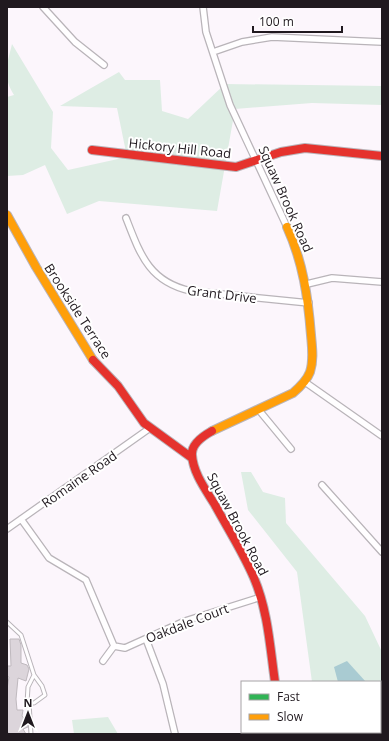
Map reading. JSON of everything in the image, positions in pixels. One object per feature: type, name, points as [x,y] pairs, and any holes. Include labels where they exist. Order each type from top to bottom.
[{"type":"street","points":[[43,7],[75,42],[104,65]]},
{"type":"street","name":"Squaw Brook Road","points":[[203,7],[206,32],[230,105],[295,243],[307,284],[312,363],[305,382]]},
{"type":"street","points":[[213,52],[242,42],[272,37],[382,42]]},
{"type":"street","name":"Hickory Hill Road","points":[[92,150],[236,167],[256,162],[281,152],[305,148],[382,156]]},
{"type":"street","name":"Brookside Terrace","points":[[7,215],[36,267],[89,355],[118,386],[144,423],[192,458]]},
{"type":"street","name":"Grant Drive","points":[[126,218],[145,264],[158,276],[174,286],[191,291],[309,303]]},
{"type":"street","points":[[307,284],[332,278],[382,282]]},
{"type":"street","points":[[192,458],[192,449],[199,440],[217,428],[293,393],[305,382],[382,436]]},
{"type":"street","points":[[258,410],[291,450]]},
{"type":"street","name":"Romaine Road","points":[[7,529],[150,428]]},
{"type":"street","name":"Squaw Brook Road","points":[[192,458],[198,474],[242,554],[261,597],[276,681]]},
{"type":"street","points":[[322,485],[382,552]]},
{"type":"street","points":[[21,519],[49,558],[86,580],[90,586],[114,646],[103,661]]},
{"type":"street","name":"Oakdale Court","points":[[114,646],[125,648],[186,621],[261,597]]},
{"type":"street","points":[[146,639],[163,684],[175,734]]},
{"type":"lane","points":[[7,622],[21,635],[34,675],[42,686],[45,695],[34,702],[29,702]]},
{"type":"lane","points":[[32,734],[29,702],[27,702],[28,687],[34,675]]},
{"type":"shaded area","points":[[12,44],[53,112],[51,148],[68,170],[127,157],[117,108],[60,106],[119,72],[125,80],[160,80],[162,111],[188,119],[225,84],[382,86],[382,105],[312,103],[235,109],[217,211],[99,201],[67,214],[45,165],[23,175],[7,176],[7,97],[14,95],[8,82],[7,70]]},
{"type":"shaded area","points":[[241,472],[251,472],[263,492],[285,498],[286,523],[365,616],[382,652],[382,734],[320,734],[381,733],[381,681],[312,681],[297,572],[248,510]]},
{"type":"shaded area","points":[[108,717],[118,734],[74,734],[72,720]]},
{"type":"water","points":[[347,661],[365,681],[338,681],[334,667]]},
{"type":"building","points":[[10,639],[19,639],[21,645],[21,663],[27,665],[29,669],[26,681],[18,678],[16,699],[17,710],[23,710],[22,716],[27,722],[28,727],[23,729],[26,734],[9,734],[7,731],[7,689],[9,677],[7,676],[7,666],[11,666]]},
{"type":"traffic: slow","points":[[7,215],[36,267],[93,360]]},
{"type":"traffic: slow","points":[[212,431],[293,393],[303,383],[310,372],[312,363],[312,349],[310,321],[304,280],[293,240],[287,227]]},
{"type":"traffic: jam","points":[[92,150],[236,167],[281,152],[305,148],[382,156]]},
{"type":"traffic: jam","points":[[93,360],[118,386],[144,423],[192,458]]},
{"type":"traffic: jam","points":[[212,431],[201,438],[193,447],[193,462],[200,481],[245,559],[259,591],[268,629],[275,681]]}]
